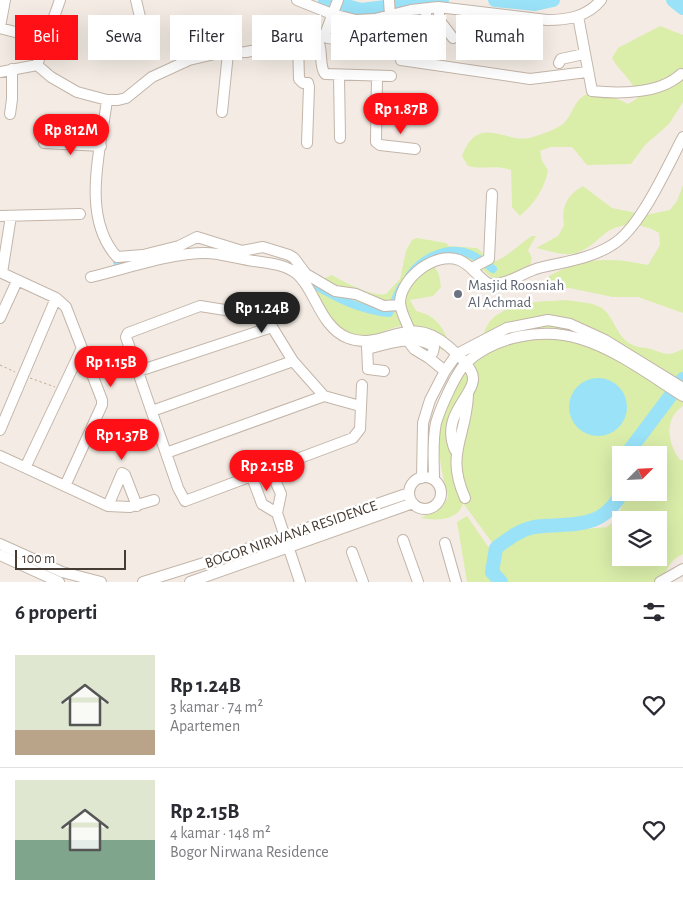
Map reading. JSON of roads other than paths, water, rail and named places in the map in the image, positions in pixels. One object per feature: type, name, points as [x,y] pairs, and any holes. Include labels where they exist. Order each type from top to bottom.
[{"type":"street","points":[[6,0],[0,28],[15,32]]},
{"type":"street","points":[[55,15],[60,0]]},
{"type":"street","points":[[136,0],[140,15]]},
{"type":"street","points":[[297,0],[336,5],[356,20],[389,6],[426,9],[438,7],[547,20],[563,20],[578,16],[601,0]]},
{"type":"street","points":[[336,5],[321,38],[323,72],[328,75],[377,77],[397,68],[530,79],[587,72]]},
{"type":"street","points":[[438,7],[440,21],[453,38]]},
{"type":"street","points":[[426,9],[426,15]]},
{"type":"street","points":[[578,16],[590,90],[621,93],[663,86],[681,74]]},
{"type":"street","points":[[321,38],[342,42],[395,44],[400,50],[397,68]]},
{"type":"street","points":[[559,63],[560,59],[584,54]]},
{"type":"street","points":[[37,65],[39,60]]},
{"type":"street","points":[[0,72],[12,68],[37,65],[52,77],[77,92],[107,100],[126,98],[152,77],[189,60]]},
{"type":"street","points":[[222,112],[227,60]]},
{"type":"street","points":[[298,60],[299,79],[302,83],[308,83],[309,87],[307,143]]},
{"type":"street","points":[[10,114],[12,68]]},
{"type":"street","points":[[339,75],[340,138]]},
{"type":"street","points":[[377,77],[376,142],[380,145],[414,149]]},
{"type":"street","points":[[107,100],[97,170],[98,213],[104,235],[116,257],[143,255],[179,246],[197,237],[242,251],[263,247],[294,258],[306,274],[327,287],[341,293],[356,294],[392,305],[409,336],[429,343],[434,348],[434,352],[429,358],[445,371]]},
{"type":"street","points":[[492,194],[480,264],[483,281],[489,284],[505,283],[528,271],[585,257],[610,247],[628,232],[683,137]]},
{"type":"street","points":[[44,143],[100,146]]},
{"type":"street","points":[[65,486],[102,405],[100,396],[81,350],[67,308],[56,298],[2,273],[5,216],[80,214]]},
{"type":"street","points":[[90,277],[173,258],[207,253],[275,264],[296,274],[300,278],[313,301],[337,332],[348,338],[367,345],[424,332],[436,335],[466,363],[474,378],[468,395],[464,425],[453,446],[455,472],[465,498]]},
{"type":"street","points":[[392,305],[411,278],[429,264],[442,259],[480,264]]},
{"type":"street","points":[[0,318],[17,280]]},
{"type":"street","points":[[0,430],[56,298]]},
{"type":"street","points":[[360,406],[324,396],[293,361],[266,318],[252,313],[200,306],[128,333],[126,338],[184,501],[271,471],[353,438],[360,430],[362,385]]},
{"type":"street","points":[[422,478],[423,423],[430,400],[445,371],[457,354],[507,328],[548,320],[570,324],[599,336],[683,393]]},
{"type":"street","points":[[139,371],[272,327]]},
{"type":"street","points":[[434,480],[422,478],[412,484],[409,493],[413,503],[426,510],[439,502],[442,493],[434,480],[435,436],[440,409],[466,363],[498,343],[546,333],[563,334],[582,339],[612,353],[668,383]]},
{"type":"street","points":[[367,345],[368,369],[384,371]]},
{"type":"street","points":[[26,466],[81,350]]},
{"type":"street","points":[[152,411],[293,361]]},
{"type":"street","points":[[166,453],[324,396]]},
{"type":"street","points":[[435,436],[453,446]]},
{"type":"street","points":[[0,456],[26,466],[108,506],[123,508],[137,506],[154,500]]},
{"type":"street","points":[[271,471],[281,494],[277,513],[300,582]]},
{"type":"street","points":[[108,506],[122,473],[125,475],[137,506]]},
{"type":"street","points":[[252,477],[262,504],[277,513]]},
{"type":"street","name":"BOGOR NIRWANA RESIDENCE","points":[[143,582],[286,536],[409,493]]},
{"type":"street","name":"BOGOR NIRWANA RESIDENCE","points":[[190,582],[413,503]]},
{"type":"street","points":[[404,540],[418,582]]},
{"type":"street","points":[[445,543],[456,582]]},
{"type":"street","points":[[0,544],[62,572],[101,582]]},
{"type":"street","points":[[352,552],[363,582]]},
{"type":"street","points":[[0,555],[59,582]]},
{"type":"street","points":[[660,582],[683,569]]},
{"type":"water","points":[[592,378],[604,378],[619,386],[627,401],[627,413],[619,428],[604,436],[592,436],[577,428],[569,413],[569,401],[577,386]]},
{"type":"waterway","points":[[325,0],[361,10],[442,0]]},
{"type":"waterway","points":[[495,0],[535,4],[553,0]]},
{"type":"waterway","points":[[673,0],[683,8]]},
{"type":"waterway","points":[[409,276],[414,269],[428,258],[436,254],[453,251],[473,255],[493,269]]},
{"type":"waterway","points":[[117,262],[131,259]]},
{"type":"waterway","points":[[313,284],[349,303],[378,312],[389,313],[401,287]]},
{"type":"waterway","points":[[633,446],[683,379]]},
{"type":"waterway","points":[[501,582],[492,572],[496,548],[514,535],[534,527],[584,523],[605,514],[616,501]]},
{"type":"place","name":"Masjid Roosniah Al Achmad","points":[[458,294]]}]
